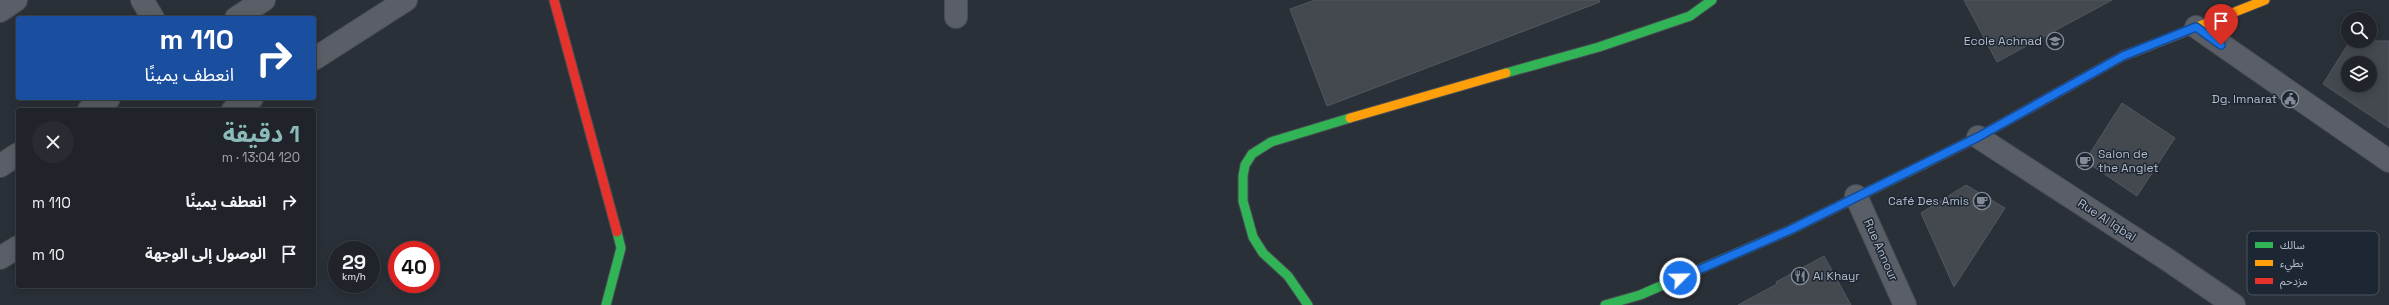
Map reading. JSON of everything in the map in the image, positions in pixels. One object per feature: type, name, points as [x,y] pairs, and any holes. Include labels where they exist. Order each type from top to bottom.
[{"type":"street","points":[[0,11],[16,0]]},
{"type":"street","points":[[142,0],[152,16]]},
{"type":"street","points":[[239,16],[264,0]]},
{"type":"street","points":[[316,58],[406,0]]},
{"type":"street","points":[[554,0],[621,248],[606,305]]},
{"type":"street","points":[[1308,305],[1286,273],[1267,259],[1256,244],[1247,224],[1243,175],[1248,158],[1257,149],[1280,138],[1599,48],[1690,16],[1712,0]]},
{"type":"street","points":[[1605,305],[1642,300],[1790,230],[1856,196],[1978,137],[2123,56],[2265,0]]},
{"type":"street","points":[[2196,27],[2389,161]]},
{"type":"street","points":[[92,108],[106,100]]},
{"type":"street","points":[[236,108],[249,100]]},
{"type":"street","name":"Rue Al Iqbal","points":[[1978,137],[2159,254],[2234,305]]},
{"type":"street","points":[[0,166],[16,155]]},
{"type":"street","name":"Rue Annour","points":[[1856,196],[1905,305]]},
{"type":"street","points":[[0,258],[16,248]]},
{"type":"building","points":[[1315,0],[1599,0],[1600,2],[1327,106],[1290,9]]},
{"type":"building","points":[[1964,0],[2112,0],[1997,62]]},
{"type":"building","points":[[2377,41],[2389,41],[2389,128],[2323,84],[2346,48],[2377,48]]},
{"type":"building","points":[[2122,103],[2175,138],[2137,196],[2085,161]]},
{"type":"building","points":[[1966,185],[2005,208],[1954,287],[1921,213]]},
{"type":"building","points":[[1824,256],[1851,305],[1738,305],[1777,284],[1776,282]]},
{"type":"traffic: fast","points":[[1506,73],[1599,47],[1690,16],[1712,0]]},
{"type":"traffic: fast","points":[[1308,305],[1288,276],[1263,253],[1253,237],[1243,201],[1243,176],[1245,165],[1252,154],[1271,142],[1350,118]]},
{"type":"traffic: fast","points":[[1605,305],[1640,295],[1790,230],[1924,164]]},
{"type":"traffic: fast","points":[[606,305],[621,248],[617,232]]},
{"type":"traffic: slow","points":[[2149,46],[2265,0]]},
{"type":"traffic: slow","points":[[1350,118],[1506,73]]},
{"type":"traffic: jam","points":[[554,0],[617,232]]},
{"type":"traffic: jam","points":[[1924,164],[1978,137],[2123,56],[2149,46]]},
{"type":"place","name":"Ecole Achnad","points":[[2055,41]]},
{"type":"place","name":"Dg. lmnarat","points":[[2290,99]]},
{"type":"place","name":"Salon de the Anglet","points":[[2085,161]]},
{"type":"place","name":"Café Des Amis","points":[[1982,201]]},
{"type":"place","name":"Al Khayr","points":[[1800,276]]},
{"type":"route","points":[[1680,278],[1790,230],[1856,196],[1978,137],[2123,56],[2196,27],[2221,45]]}]
